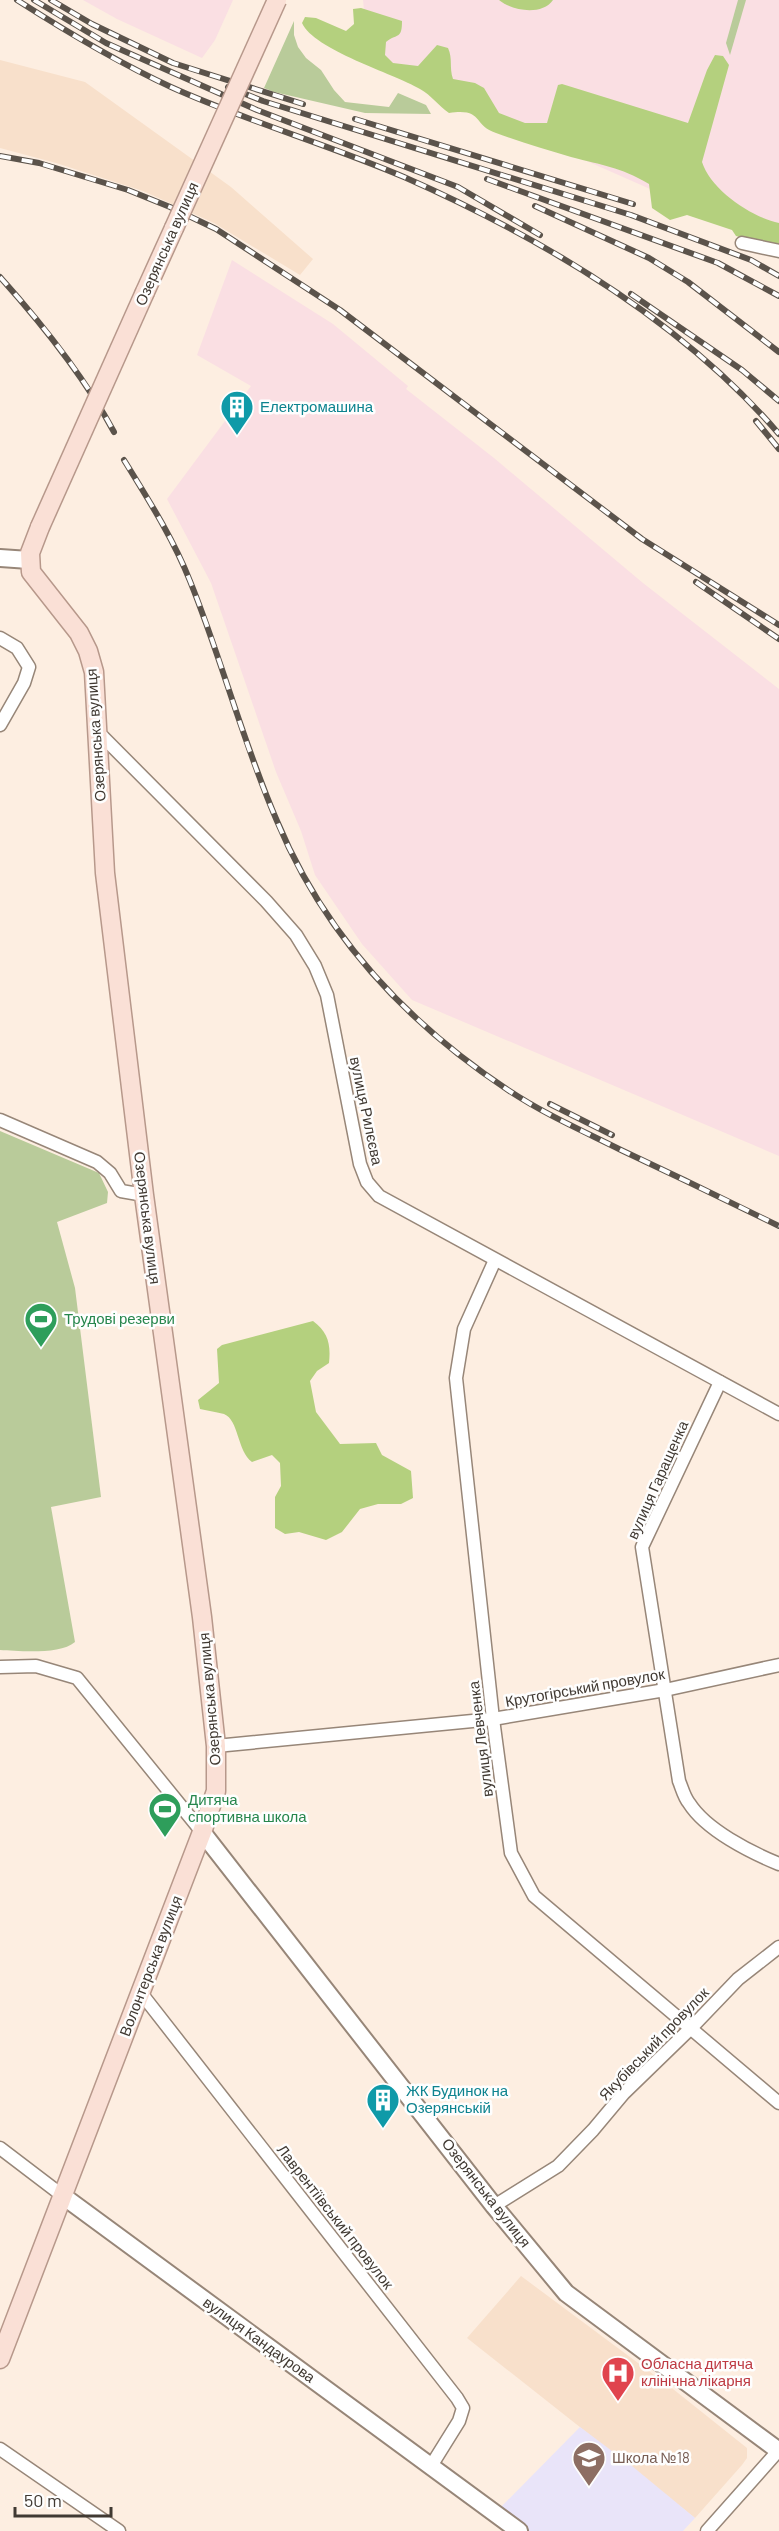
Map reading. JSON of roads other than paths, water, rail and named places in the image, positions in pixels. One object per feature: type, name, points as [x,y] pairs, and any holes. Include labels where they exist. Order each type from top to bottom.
[{"type":"main road","name":"Озерянська вулиця","points":[[277,0],[40,527],[29,560],[29,567],[34,578],[71,620],[88,651],[94,672],[105,873],[144,1194],[202,1617],[216,1746],[216,1791],[202,1832],[495,2206],[566,2293],[779,2450]]},
{"type":"main road","points":[[0,558],[29,560]]},
{"type":"main road","name":"Волонтерська вулиця","points":[[0,2359],[202,1832]]},
{"type":"main road","name":"вулиця Кандаурова","points":[[63,2196],[519,2531]]},
{"type":"street","points":[[742,243],[779,251]]},
{"type":"street","points":[[0,638],[17,648],[29,667],[24,683],[0,725]]},
{"type":"street","name":"вулиця Рилєєва","points":[[98,732],[266,901],[296,935],[315,966],[327,995],[360,1164],[367,1182],[379,1196],[779,1414]]},
{"type":"street","points":[[0,1120],[97,1162],[110,1173],[121,1191],[144,1194]]},
{"type":"street","name":"вулиця Левченка","points":[[495,1260],[464,1329],[456,1378],[493,1719],[511,1853],[534,1896],[692,2027],[779,2103]]},
{"type":"street","name":"вулиця Гаращенка","points":[[720,1382],[642,1547],[679,1781],[688,1803],[706,1822],[756,1855],[779,1864]]},
{"type":"street","name":"Крутогірський провулок","points":[[216,1746],[493,1719],[665,1690],[779,1665]]},
{"type":"street","points":[[0,1667],[36,1666],[77,1678],[202,1832]]},
{"type":"street","name":"Якубівський провулок","points":[[495,2206],[558,2166],[593,2130],[624,2093],[738,1979],[779,1947]]},
{"type":"street","name":"Лаврентіївський провулок","points":[[141,1993],[458,2398],[463,2408],[459,2421],[431,2466]]},
{"type":"street","name":"вулиця Кандаурова","points":[[0,2148],[63,2196]]},
{"type":"street","points":[[0,2449],[119,2531]]},
{"type":"street","points":[[707,2531],[779,2450]]},
{"type":"railway","points":[[17,0],[92,46],[171,87],[228,111],[404,177],[506,226],[557,255],[606,285],[653,318],[698,354],[779,434]]},
{"type":"railway","points":[[34,0],[106,43],[257,110],[458,187],[540,235]]},
{"type":"railway","points":[[51,0],[92,24],[173,63],[303,104]]},
{"type":"railway","points":[[228,87],[263,101],[631,215],[751,260],[779,276]]},
{"type":"railway","points":[[355,119],[633,204]]},
{"type":"railway","points":[[0,156],[39,163],[128,190],[216,229],[340,310],[642,539],[779,625]]},
{"type":"railway","points":[[487,179],[718,263],[779,296]]},
{"type":"railway","points":[[535,206],[649,258],[688,282],[779,352]]},
{"type":"railway","points":[[0,277],[62,352],[90,391],[114,432]]},
{"type":"railway","points":[[631,294],[742,370],[779,401]]},
{"type":"railway","points":[[756,421],[779,449]]},
{"type":"railway","points":[[124,460],[160,519],[183,565],[202,611],[265,792],[296,862],[344,938],[372,973],[436,1036],[471,1064],[522,1099],[578,1129],[779,1226]]},
{"type":"railway","points":[[696,582],[779,639]]},
{"type":"railway","points":[[550,1104],[612,1135]]},
{"type":"place","name":"Електромашина","points":[[237,436]]},
{"type":"place","name":"Трудові резерви","points":[[41,1348]]},
{"type":"place","name":"Дитяча спортивна школа","points":[[165,1838]]},
{"type":"place","name":"ЖК Будинок на Озерянській","points":[[383,2129]]},
{"type":"place","name":"Обласна дитяча клінічна лікарня","points":[[618,2402]]},
{"type":"place","name":"Школа №18","points":[[589,2487]]}]
